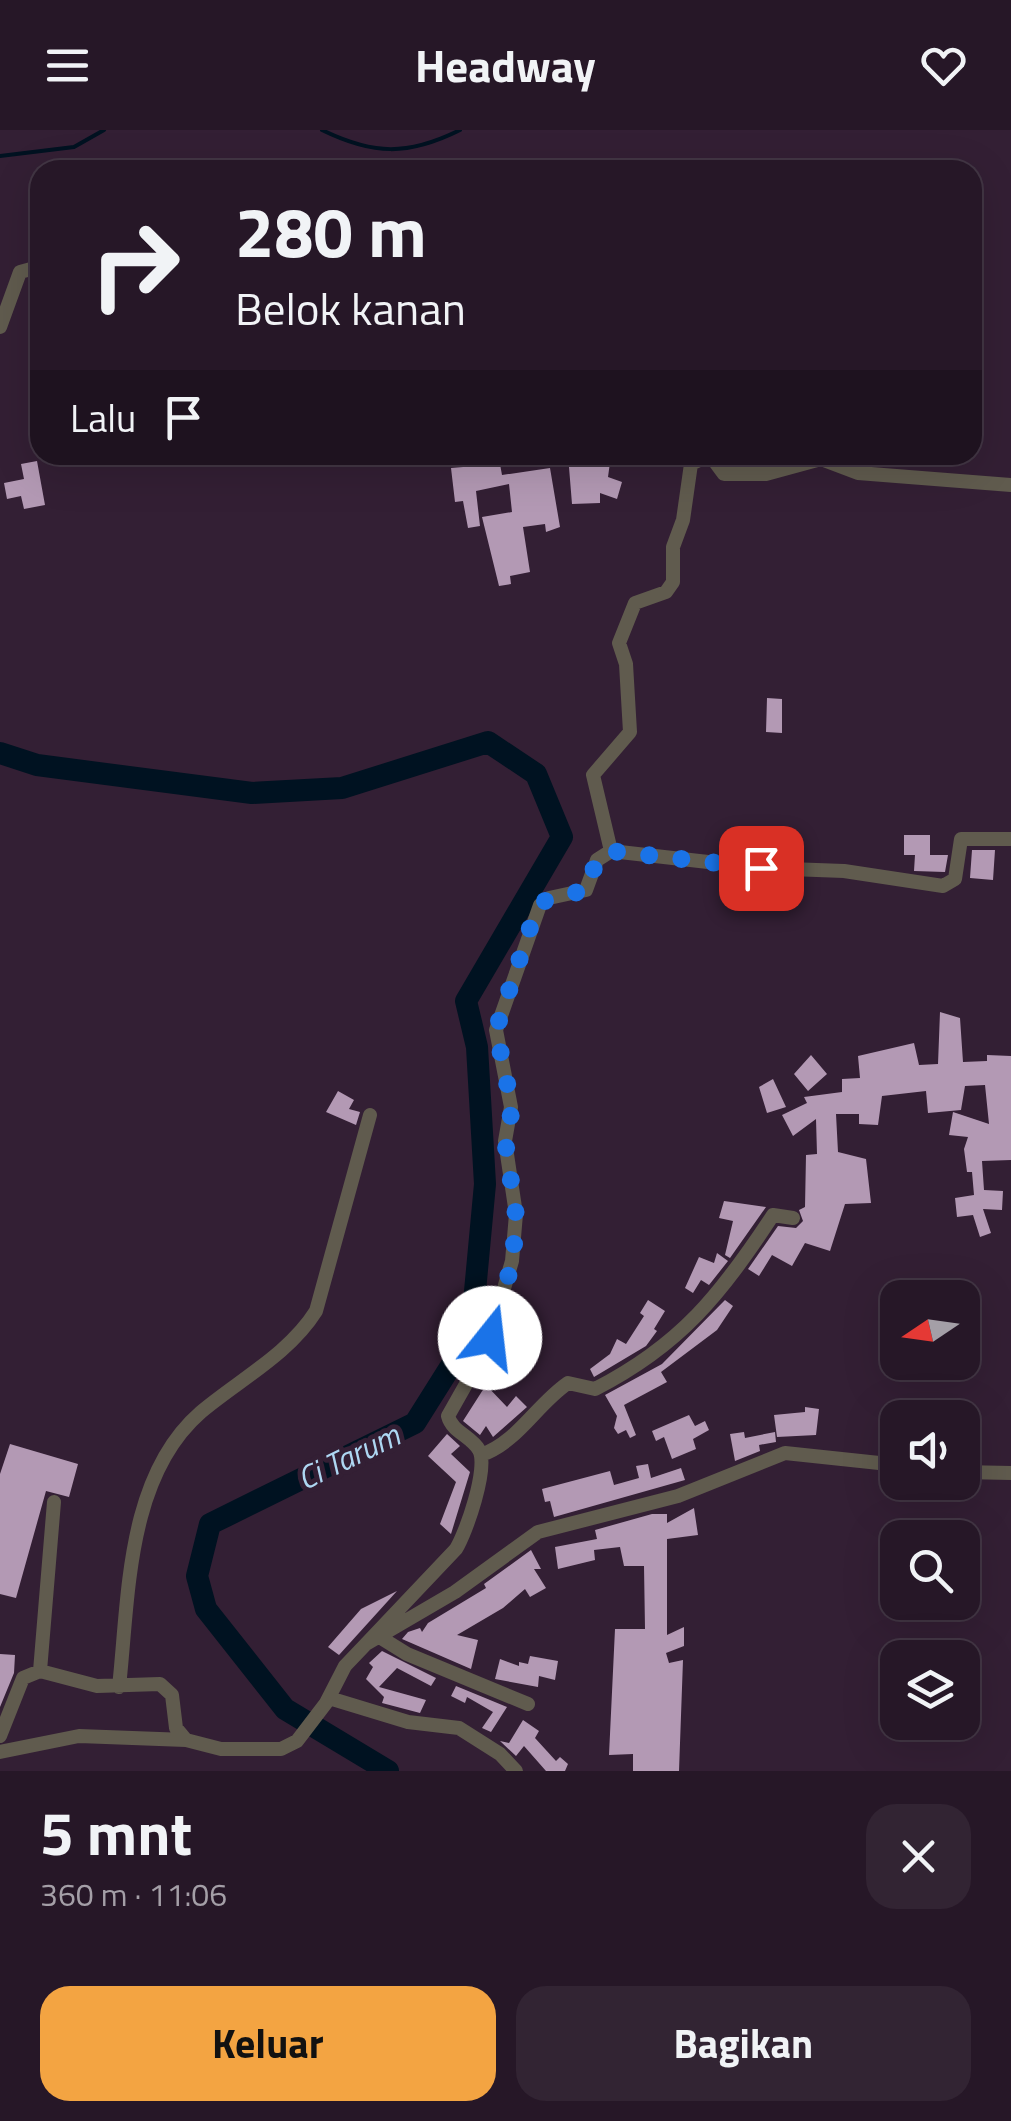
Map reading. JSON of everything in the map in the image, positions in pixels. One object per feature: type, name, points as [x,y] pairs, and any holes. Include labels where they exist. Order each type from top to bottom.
[{"type":"street","points":[[0,327],[20,272],[30,269]]},
{"type":"street","points":[[611,851],[593,775],[630,732],[626,664],[620,638],[634,604],[666,592],[674,582],[674,547],[683,520],[691,465]]},
{"type":"street","points":[[716,465],[731,476],[766,474],[799,465]]},
{"type":"street","points":[[837,465],[858,473],[1011,485]]},
{"type":"street","points":[[481,1456],[448,1418],[487,1347],[511,1267],[516,1230],[505,1141],[512,1107],[497,1046],[497,1024],[540,905],[586,890],[597,860],[611,851],[761,868],[844,871],[944,886],[954,879],[961,839],[1011,839]]},
{"type":"street","points":[[118,1686],[138,1531],[157,1474],[171,1447],[197,1415],[296,1337],[316,1311],[370,1116]]},
{"type":"street","points":[[481,1456],[510,1443],[536,1408],[568,1382],[595,1389],[674,1340],[698,1316],[772,1215],[793,1218]]},
{"type":"street","points":[[372,1640],[455,1592],[521,1542],[546,1529],[678,1496],[785,1453],[880,1463]]},
{"type":"street","points":[[0,1752],[79,1736],[186,1740],[221,1749],[264,1752],[296,1741],[327,1700],[337,1676],[462,1540],[481,1456]]},
{"type":"street","points":[[980,1473],[1011,1474]]},
{"type":"street","points":[[40,1671],[54,1502]]},
{"type":"street","points":[[372,1640],[528,1704]]},
{"type":"street","points":[[0,1736],[23,1678],[40,1671],[86,1684],[152,1683],[167,1688],[174,1701],[176,1728],[186,1740]]},
{"type":"street","points":[[327,1700],[408,1722],[458,1728],[500,1754],[516,1771]]},
{"type":"street","points":[[0,1760],[3,1771]]},
{"type":"building","points":[[21,464],[38,465],[45,505],[24,509],[21,496],[7,499],[4,483],[24,479]]},
{"type":"building","points":[[500,465],[502,475],[550,468],[560,527],[546,532],[545,524],[523,527],[530,572],[510,576],[511,584],[499,586],[482,517],[512,512],[509,484],[476,491],[480,526],[468,528],[463,501],[455,502],[451,468]]},
{"type":"building","points":[[569,465],[610,465],[608,477],[622,482],[617,499],[600,493],[600,503],[572,504]]},
{"type":"building","points":[[767,698],[782,699],[782,733],[766,732]]},
{"type":"building","points":[[904,835],[930,835],[930,855],[948,855],[945,872],[914,871],[915,855],[904,855]]},
{"type":"building","points":[[972,850],[995,850],[993,880],[970,878]]},
{"type":"building","points":[[940,1012],[960,1018],[963,1062],[987,1061],[987,1055],[1011,1056],[1011,1160],[982,1161],[984,1190],[1003,1191],[1002,1210],[983,1209],[991,1233],[980,1237],[973,1215],[957,1217],[955,1198],[974,1195],[972,1172],[967,1172],[964,1149],[968,1137],[949,1135],[953,1112],[989,1124],[985,1085],[965,1086],[961,1110],[928,1113],[926,1091],[882,1096],[878,1125],[859,1124],[859,1114],[836,1114],[838,1152],[866,1159],[871,1203],[845,1204],[830,1251],[805,1243],[792,1266],[772,1255],[759,1276],[748,1269],[778,1226],[796,1228],[803,1221],[799,1210],[805,1207],[806,1155],[817,1154],[816,1119],[793,1136],[782,1115],[807,1103],[804,1097],[842,1092],[842,1079],[860,1078],[858,1056],[914,1043],[919,1065],[938,1064]]},
{"type":"building","points":[[811,1055],[827,1074],[808,1091],[794,1074]]},
{"type":"building","points":[[773,1079],[786,1107],[767,1113],[759,1087]]},
{"type":"building","points":[[338,1091],[354,1100],[349,1109],[360,1112],[356,1125],[326,1112]]},
{"type":"building","points":[[724,1201],[766,1207],[730,1258],[725,1255],[733,1221],[719,1218]]},
{"type":"building","points":[[717,1253],[728,1261],[709,1285],[701,1280],[693,1293],[685,1288],[699,1257],[714,1263]]},
{"type":"building","points":[[648,1300],[665,1311],[654,1329],[657,1331],[646,1346],[594,1377],[590,1369],[610,1354],[617,1339],[626,1344],[644,1316],[640,1313]]},
{"type":"building","points":[[725,1300],[733,1306],[717,1330],[661,1372],[667,1382],[624,1405],[636,1435],[630,1438],[626,1430],[618,1434],[614,1428],[617,1416],[605,1395],[662,1364]]},
{"type":"building","points":[[486,1385],[507,1407],[516,1396],[527,1407],[493,1437],[486,1426],[480,1435],[463,1421]]},
{"type":"building","points":[[805,1407],[819,1409],[816,1435],[777,1437],[774,1415],[805,1412]]},
{"type":"building","points":[[689,1415],[695,1426],[705,1421],[709,1430],[693,1439],[696,1449],[672,1459],[664,1437],[656,1441],[652,1431]]},
{"type":"building","points":[[744,1432],[745,1438],[775,1432],[776,1442],[759,1445],[760,1451],[735,1461],[730,1434]]},
{"type":"building","points":[[447,1434],[460,1446],[451,1454],[470,1472],[451,1534],[440,1524],[456,1482],[428,1456]]},
{"type":"building","points":[[10,1444],[78,1464],[69,1497],[46,1491],[16,1598],[0,1594],[0,1474]]},
{"type":"building","points":[[648,1464],[651,1478],[681,1468],[685,1480],[554,1517],[550,1501],[545,1502],[542,1489],[610,1471],[614,1485],[639,1478],[636,1466]]},
{"type":"building","points":[[694,1508],[698,1535],[667,1539],[667,1635],[684,1627],[684,1646],[666,1653],[669,1663],[683,1660],[679,1771],[633,1771],[633,1754],[609,1755],[615,1629],[645,1629],[644,1566],[624,1566],[620,1547],[594,1550],[595,1560],[558,1569],[555,1547],[597,1539],[595,1530],[652,1514],[667,1514],[667,1523]]},
{"type":"building","points":[[531,1550],[541,1569],[534,1569],[546,1588],[530,1597],[525,1589],[503,1608],[457,1635],[478,1640],[471,1669],[402,1639],[408,1632],[420,1628],[422,1632],[428,1623],[486,1588],[484,1584]]},
{"type":"building","points":[[397,1591],[339,1655],[328,1647],[361,1609]]},
{"type":"building","points":[[382,1651],[436,1678],[431,1686],[397,1668],[379,1687],[426,1700],[420,1713],[382,1703],[384,1697],[366,1679],[373,1667],[369,1663]]},
{"type":"building","points":[[0,1654],[15,1655],[14,1673],[0,1707]]},
{"type":"building","points":[[530,1656],[558,1661],[555,1680],[539,1676],[538,1687],[495,1679],[500,1659],[519,1666],[519,1662],[528,1664]]},
{"type":"building","points":[[456,1686],[507,1707],[491,1732],[482,1728],[493,1712],[467,1697],[465,1703],[451,1696]]},
{"type":"building","points":[[523,1720],[539,1731],[535,1738],[556,1761],[560,1757],[568,1764],[565,1771],[546,1771],[524,1746],[516,1756],[500,1741],[509,1743]]},
{"type":"waterway","points":[[0,156],[74,147],[104,130]]},
{"type":"waterway","points":[[322,130],[358,144],[391,149],[424,144],[460,130]]},
{"type":"waterway","name":"Ci Tarum","points":[[0,753],[37,765],[252,793],[342,788],[488,742],[536,774],[562,837],[466,1001],[477,1047],[485,1184],[471,1334],[415,1423],[210,1524],[197,1576],[206,1609],[285,1709],[388,1771]]},
{"type":"route","points":[[490,1338],[493,1317],[511,1267],[517,1222],[506,1147],[512,1107],[496,1030],[536,910],[546,900],[586,890],[597,860],[611,851],[761,868]]}]
